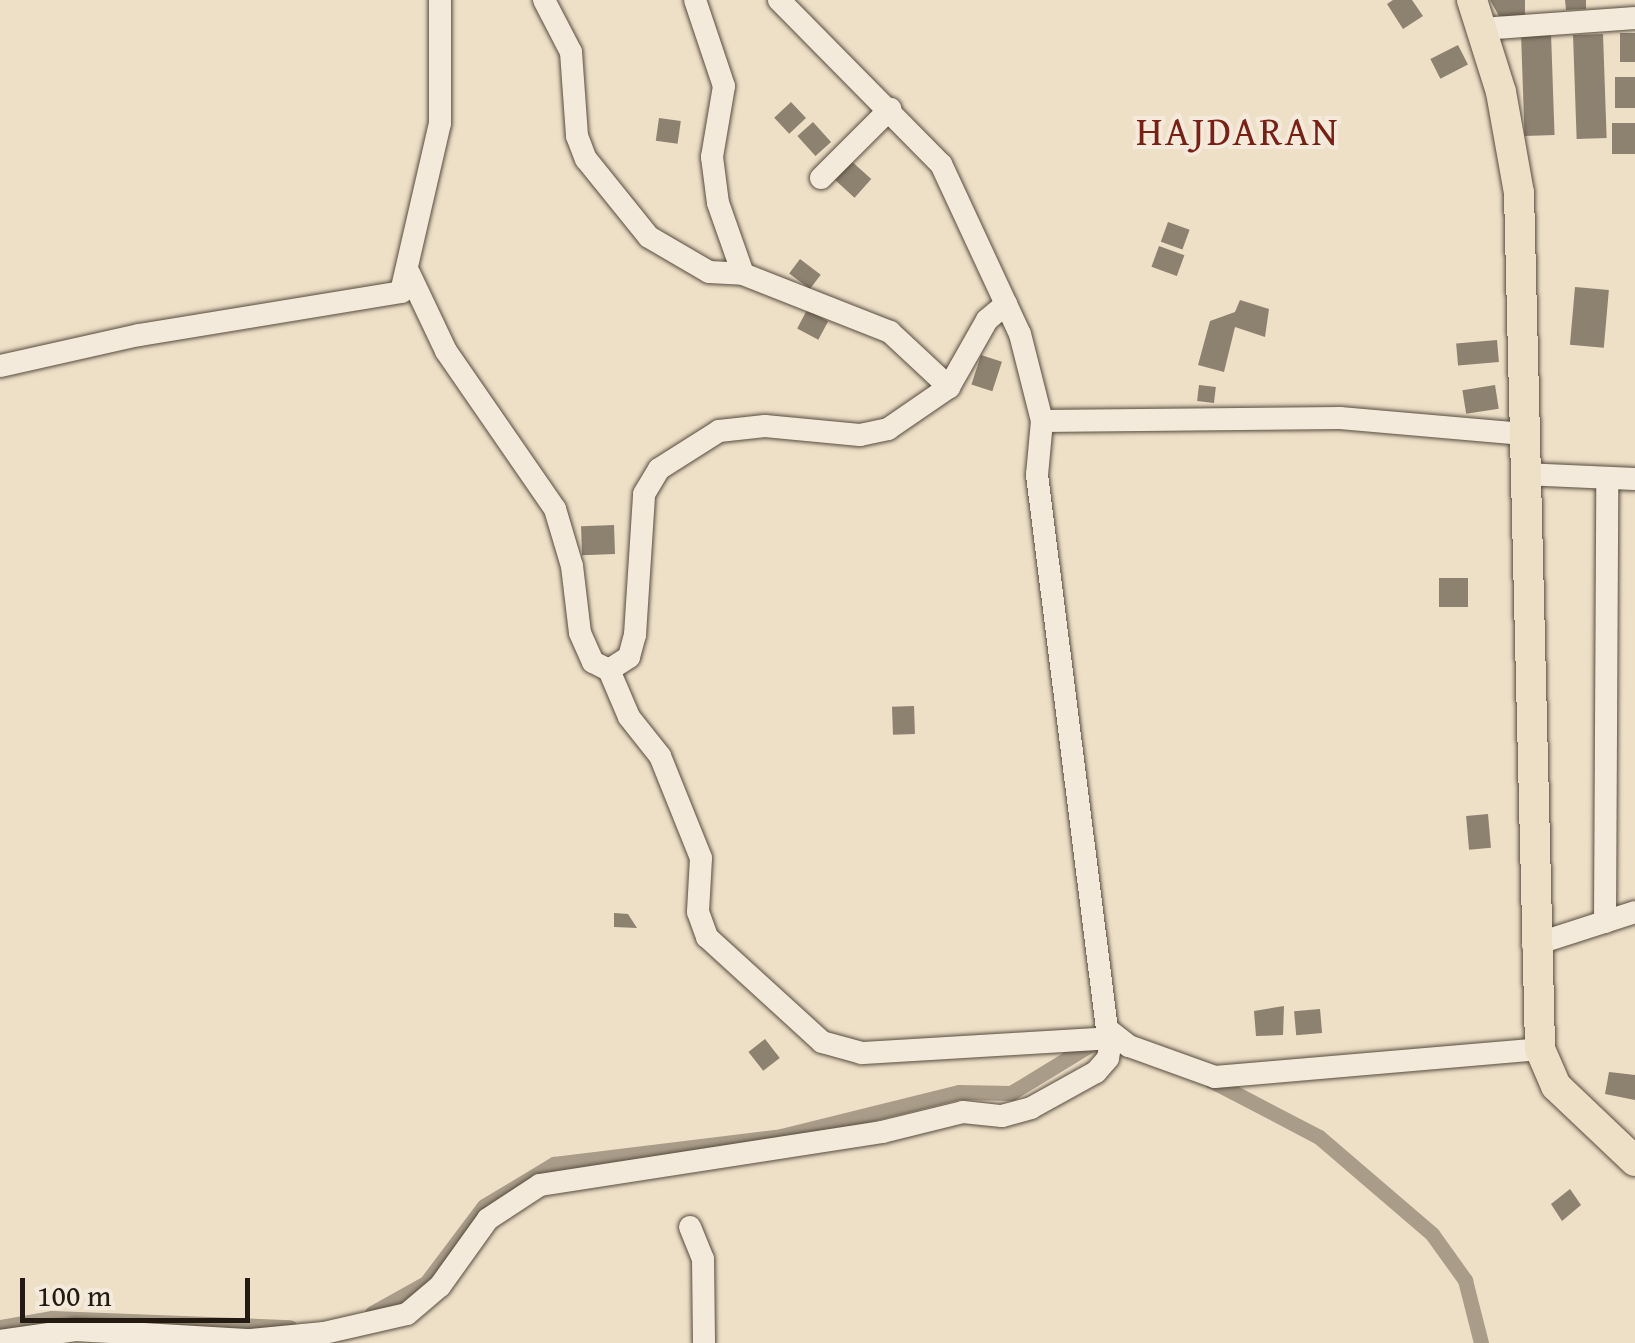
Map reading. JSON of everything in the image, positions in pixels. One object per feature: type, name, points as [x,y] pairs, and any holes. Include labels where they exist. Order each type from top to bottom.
[{"type":"main road","points":[[1477,14],[1502,92],[1519,192],[1533,945],[1540,1049],[1556,1086],[1635,1160]]},
{"type":"street","points":[[0,366],[258,314],[374,302],[400,292],[409,273],[440,123],[440,0]]},
{"type":"street","points":[[544,0],[571,52],[577,136],[594,171],[650,238],[709,272],[742,274],[890,332],[949,387]]},
{"type":"street","points":[[695,0],[724,86],[712,156],[718,204],[742,274]]},
{"type":"street","points":[[779,0],[890,109],[958,193],[1006,304],[1042,421],[1038,476],[1100,1001],[1111,1044]]},
{"type":"street","points":[[1477,14],[1635,18]]},
{"type":"street","points":[[821,178],[890,109]]},
{"type":"street","points":[[409,273],[446,351],[554,509],[572,566],[580,634],[593,662],[609,670],[629,718],[660,756],[701,858],[698,912],[707,937],[822,1042],[862,1053],[1111,1044],[1215,1077],[1540,1049]]},
{"type":"street","points":[[609,670],[629,657],[635,635],[644,494],[678,454],[719,430],[765,426],[860,436],[888,429],[949,387],[986,320],[1006,304]]},
{"type":"street","points":[[1042,421],[1340,418],[1523,434]]},
{"type":"street","points":[[1523,474],[1635,479]]},
{"type":"street","points":[[1604,922],[1607,479]]},
{"type":"street","points":[[1533,945],[1635,912]]},
{"type":"street","points":[[0,1341],[74,1330],[251,1340],[371,1324],[420,1307],[488,1220],[540,1185],[882,1132],[962,1112],[1002,1116],[1032,1108],[1111,1044]]},
{"type":"street","points":[[690,1227],[703,1259],[704,1343]]},
{"type":"building","points":[[1393,0],[1412,0],[1423,16],[1403,29],[1387,4]]},
{"type":"building","points":[[1490,0],[1525,0],[1525,17],[1499,16]]},
{"type":"building","points":[[1565,0],[1586,0],[1586,9],[1566,10]]},
{"type":"building","points":[[1551,33],[1555,135],[1525,136],[1521,34]]},
{"type":"building","points":[[1620,33],[1635,33],[1635,62],[1620,62]]},
{"type":"building","points":[[1603,34],[1607,138],[1577,139],[1573,35]]},
{"type":"building","points":[[1458,45],[1468,65],[1440,79],[1430,59]]},
{"type":"building","points":[[1615,77],[1635,77],[1635,108],[1615,108]]},
{"type":"building","points":[[791,102],[806,118],[789,134],[774,118]]},
{"type":"building","points":[[659,118],[681,121],[678,144],[656,141]]},
{"type":"building","points":[[813,122],[831,142],[815,156],[797,136]]},
{"type":"building","points":[[1612,123],[1635,123],[1635,154],[1612,154]]},
{"type":"building","points":[[849,159],[871,179],[855,198],[832,178]]},
{"type":"building","points":[[1168,222],[1190,230],[1182,250],[1161,242]]},
{"type":"building","points":[[1159,246],[1184,255],[1177,276],[1151,267]]},
{"type":"building","points":[[800,259],[821,275],[810,289],[789,273]]},
{"type":"building","points":[[1575,287],[1609,290],[1604,348],[1570,345]]},
{"type":"building","points":[[1240,300],[1269,309],[1265,337],[1235,327],[1224,372],[1198,365],[1210,321],[1235,312]]},
{"type":"building","points":[[807,310],[828,321],[818,340],[797,329]]},
{"type":"building","points":[[1497,340],[1499,362],[1458,365],[1456,344]]},
{"type":"building","points":[[981,355],[1002,362],[992,391],[971,384]]},
{"type":"building","points":[[1199,385],[1216,387],[1214,403],[1197,401]]},
{"type":"building","points":[[1495,385],[1499,409],[1466,414],[1462,390]]},
{"type":"building","points":[[614,525],[615,554],[582,555],[581,526]]},
{"type":"building","points":[[1439,578],[1468,578],[1468,607],[1439,607]]},
{"type":"building","points":[[914,706],[915,734],[893,735],[892,707]]},
{"type":"building","points":[[1488,814],[1491,848],[1469,850],[1466,816]]},
{"type":"building","points":[[614,913],[628,914],[637,928],[614,927]]},
{"type":"building","points":[[1284,1006],[1283,1035],[1256,1036],[1254,1011]]},
{"type":"building","points":[[1320,1009],[1322,1033],[1296,1035],[1294,1011]]},
{"type":"building","points":[[765,1039],[780,1058],[763,1071],[748,1052]]},
{"type":"building","points":[[1609,1072],[1635,1075],[1635,1100],[1605,1094]]},
{"type":"building","points":[[1570,1189],[1581,1205],[1562,1221],[1551,1204]]},
{"type":"waterway","points":[[372,1313],[426,1283],[484,1206],[554,1164],[781,1136],[959,1092],[1011,1093],[1093,1043]]},
{"type":"waterway","points":[[1210,1080],[1319,1137],[1432,1234],[1465,1280],[1481,1343]]},
{"type":"waterway","points":[[0,1327],[52,1318],[290,1327]]},
{"type":"district","name":"HAJDARAN","points":[[1238,131]]}]
